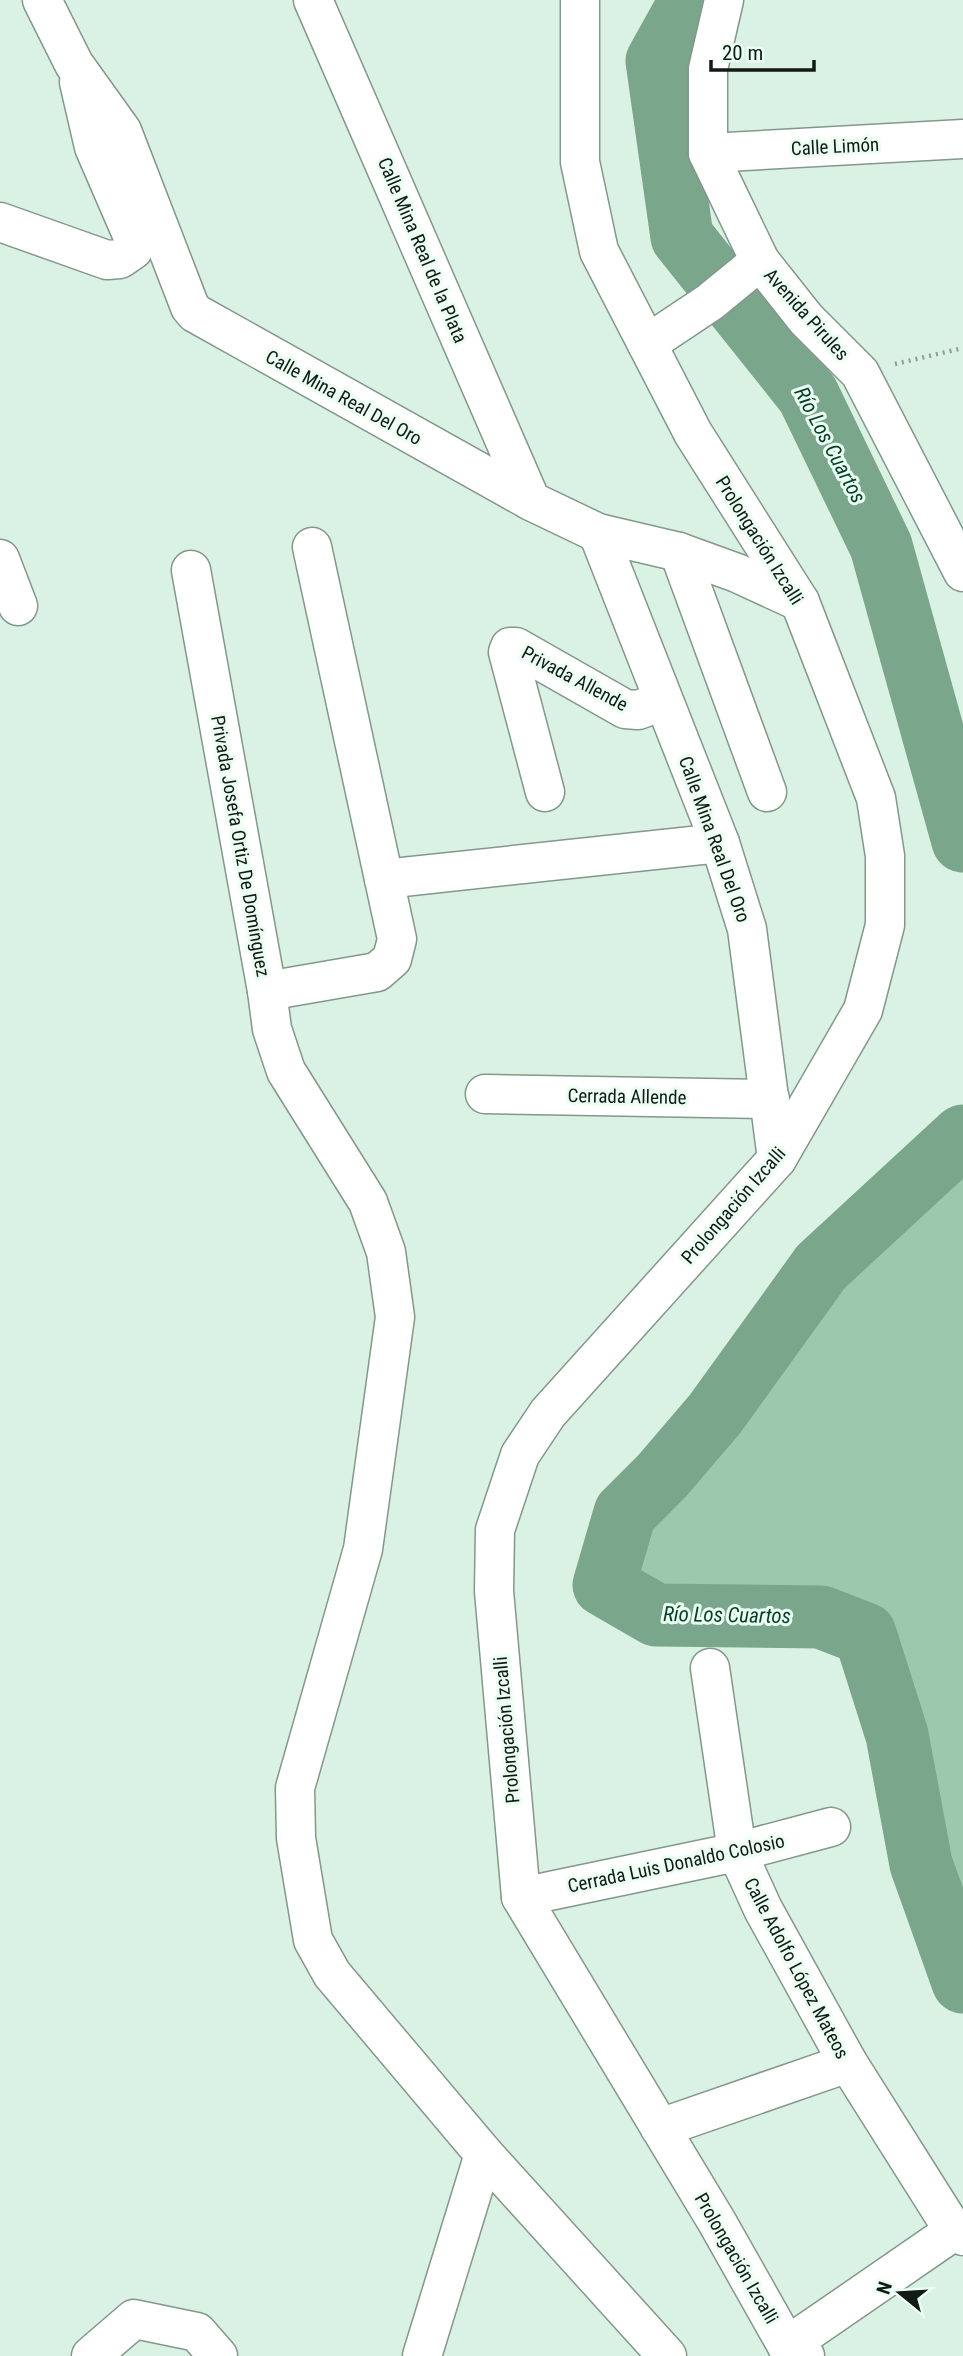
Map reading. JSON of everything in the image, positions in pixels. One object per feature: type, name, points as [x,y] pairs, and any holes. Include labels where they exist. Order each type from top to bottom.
[{"type":"street","points":[[0,222],[107,260],[120,259],[133,250],[133,237],[94,147],[74,64],[42,0]]},
{"type":"street","name":"Calle Mina Real de la Plata","points":[[313,0],[531,501]]},
{"type":"street","name":"Prolongación Izcalli","points":[[580,0],[580,162],[599,251],[693,433],[800,602],[876,798],[885,856],[885,925],[863,1010],[777,1158],[548,1413],[520,1455],[495,1530],[494,1591],[521,1897],[796,2351]]},
{"type":"street","name":"Avenida Pirules","points":[[724,0],[708,69],[708,153],[760,261],[806,319],[860,373],[963,572]]},
{"type":"street","name":"Calle Mina Real Del Oro","points":[[74,64],[122,131],[190,307],[203,319],[531,501],[598,533],[679,552],[737,573],[800,602]]},
{"type":"street","name":"Calle Limón","points":[[708,153],[963,139]]},
{"type":"street","points":[[647,344],[710,302],[760,261]]},
{"type":"street","name":"Calle Mina Real Del Oro","points":[[598,533],[720,843],[747,929],[777,1158]]},
{"type":"street","name":"Privada Josefa Ortiz De Domínguez","points":[[191,569],[267,991],[377,972],[393,959],[397,939],[312,547]]},
{"type":"street","points":[[679,552],[767,792]]},
{"type":"street","points":[[0,559],[18,606]]},
{"type":"street","name":"Privada Allende","points":[[545,792],[508,652],[510,648],[516,647],[625,709],[638,710],[663,701]]},
{"type":"street","points":[[384,879],[720,843]]},
{"type":"street","points":[[267,991],[272,1029],[286,1071],[368,1202],[386,1252],[395,1317],[363,1549],[295,1788],[296,1838],[313,1940],[332,1974],[484,2154],[667,2356]]},
{"type":"street","name":"Cerrada Allende","points":[[485,1094],[770,1099]]},
{"type":"street","name":"Calle Adolfo López Mateos","points":[[710,1668],[737,1852],[763,1909],[848,2063],[959,2234]]},
{"type":"street","name":"Cerrada Luis Donaldo Colosio","points":[[521,1897],[737,1852],[831,1827]]},
{"type":"street","points":[[660,2128],[848,2063]]},
{"type":"street","points":[[422,2356],[484,2154]]},
{"type":"street","points":[[796,2351],[959,2234]]},
{"type":"street","points":[[90,2356],[134,2319],[197,2332],[218,2356]]},
{"type":"path","points":[[860,373],[963,348]]},
{"type":"green space","points":[[963,1136],[963,1982],[921,1864],[897,1735],[865,1634],[821,1617],[656,1615],[604,1585],[625,1513],[662,1476],[715,1415],[821,1267]]},
{"type":"waterway","name":"Río Los Cuartos","points":[[691,0],[657,61],[682,237],[808,395],[881,546],[963,841]]},
{"type":"waterway","name":"Río Los Cuartos","points":[[963,1136],[821,1267],[715,1414],[662,1476],[625,1513],[604,1585],[656,1615],[821,1617],[865,1634],[897,1735],[921,1864],[963,1982]]}]
